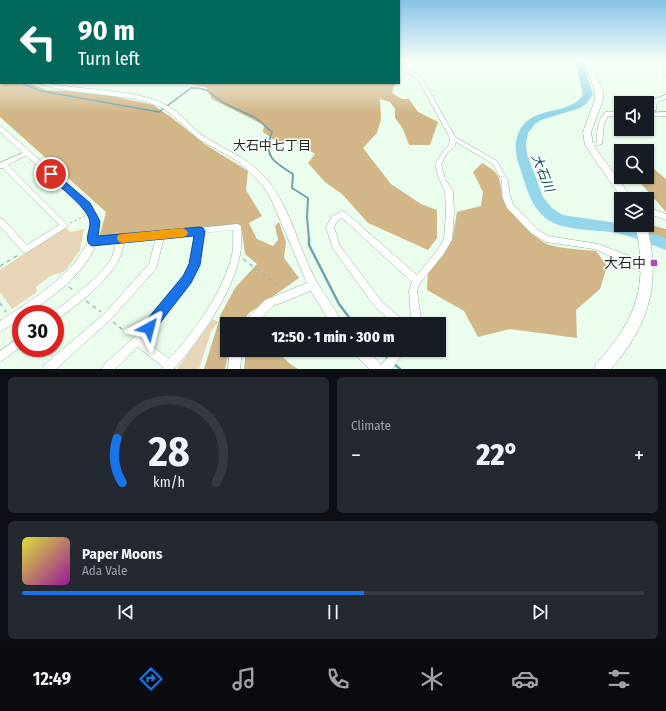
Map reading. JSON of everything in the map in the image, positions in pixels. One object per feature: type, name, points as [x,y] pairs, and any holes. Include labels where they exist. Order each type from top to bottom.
[{"type":"main road","points":[[594,78],[599,91],[599,100],[587,132],[589,145],[623,192]]},
{"type":"main road","points":[[601,369],[631,331],[644,298],[649,273],[642,232]]},
{"type":"street","points":[[419,78],[453,138],[495,163],[505,181],[506,196],[510,206],[534,231],[546,239],[595,246],[630,260],[649,273]]},
{"type":"street","points":[[45,84],[68,89],[120,94],[159,104],[169,109],[201,137],[234,155],[255,171],[268,187],[278,205],[313,285],[333,317]]},
{"type":"street","points":[[68,89],[76,84]]},
{"type":"street","points":[[654,101],[666,97]]},
{"type":"street","points":[[589,145],[600,143],[600,128],[603,118],[606,114],[614,114]]},
{"type":"street","points":[[654,115],[666,114]]},
{"type":"street","points":[[0,128],[87,206],[95,221],[92,241],[75,270],[62,282],[0,327]]},
{"type":"street","points":[[416,317],[413,291],[417,281],[440,253],[448,240],[450,212],[449,191],[442,179],[438,164],[446,151],[452,146],[453,138]]},
{"type":"street","points":[[0,221],[26,250],[64,225],[2,165],[27,153]]},
{"type":"street","points":[[654,213],[666,217]]},
{"type":"street","points":[[393,317],[379,305],[336,247],[330,227],[335,218],[342,214],[417,281]]},
{"type":"street","points":[[92,241],[237,227],[237,253],[233,266],[216,302],[190,341],[169,368],[138,341]]},
{"type":"street","points":[[107,369],[138,341],[187,280],[194,265],[200,231]]},
{"type":"street","points":[[48,369],[107,317],[153,266],[161,235]]},
{"type":"street","points":[[64,309],[80,296],[116,258],[121,238]]},
{"type":"street","points":[[256,317],[269,303],[313,285]]},
{"type":"street","points":[[0,357],[12,348]]},
{"type":"street","points":[[234,369],[235,357]]},
{"type":"street","points":[[366,357],[377,369]]},
{"type":"street","points":[[385,369],[394,357]]},
{"type":"path","points":[[64,225],[91,214]]},
{"type":"path","points":[[0,266],[26,250]]},
{"type":"path","points":[[237,253],[290,295]]},
{"type":"path","points":[[62,282],[138,341]]},
{"type":"path","points":[[0,303],[11,319]]},
{"type":"shaded area","points":[[0,84],[31,84],[47,90],[97,93],[153,105],[206,145],[248,171],[246,190],[262,216],[249,223],[257,239],[273,246],[278,240],[275,226],[279,222],[286,242],[284,258],[299,278],[249,313],[246,317],[220,317],[235,288],[257,264],[245,254],[241,225],[99,238],[106,212],[0,117]]},
{"type":"shaded area","points":[[189,84],[395,84],[392,93],[402,99],[409,99],[418,112],[438,122],[430,145],[409,145],[403,129],[395,118],[395,109],[390,102],[380,99],[381,120],[377,133],[363,148],[391,184],[421,204],[437,210],[437,238],[428,250],[368,223],[342,194],[325,182],[308,163],[315,154],[289,139],[280,144],[263,132],[264,125],[212,99],[206,87]]},
{"type":"shaded area","points":[[482,163],[494,171],[499,178],[506,205],[523,225],[536,237],[551,245],[571,249],[596,251],[607,266],[600,289],[576,310],[577,338],[510,329],[478,337],[464,311],[427,290],[428,271],[452,241],[457,212],[481,206],[483,192],[473,172]]},
{"type":"shaded area","points":[[654,169],[666,179],[666,212],[654,198],[654,192],[648,192],[641,184],[654,184]]},
{"type":"shaded area","points":[[654,226],[666,229],[666,250],[649,232],[654,232]]},
{"type":"shaded area","points":[[64,227],[71,232],[84,229],[80,250],[68,267],[63,272],[50,276],[36,287],[37,292],[18,305],[12,305],[12,309],[0,292],[0,270]]},
{"type":"shaded area","points":[[220,317],[220,357],[228,357],[225,369],[204,369]]},
{"type":"shaded area","points":[[213,319],[218,322],[211,332],[199,369],[177,369]]},
{"type":"shaded area","points":[[245,357],[283,357],[292,366],[298,369],[244,369]]},
{"type":"waterway","name":"大石川","points":[[584,78],[588,95],[584,101],[569,109],[538,117],[531,122],[523,133],[520,144],[521,154],[537,198],[547,212],[560,219],[570,222],[617,228],[666,244]]},
{"type":"waterway","points":[[23,84],[41,91],[159,112],[191,88],[198,88],[206,90],[224,103],[256,118],[272,132],[270,139]]},
{"type":"waterway","points":[[270,138],[269,151],[271,156],[278,164],[293,174],[292,188],[308,198],[307,217],[309,239]]},
{"type":"waterway","points":[[309,239],[309,245],[339,304],[349,317]]},
{"type":"waterway","points":[[394,364],[400,369]]},
{"type":"slow traffic","points":[[122,238],[183,233]]},
{"type":"place","name":"大石中","points":[[654,263]]},
{"type":"district","name":"大石中七丁目","points":[[272,145]]},
{"type":"route","points":[[51,174],[87,206],[95,221],[92,241],[200,231],[194,265],[187,280],[149,328]]}]
